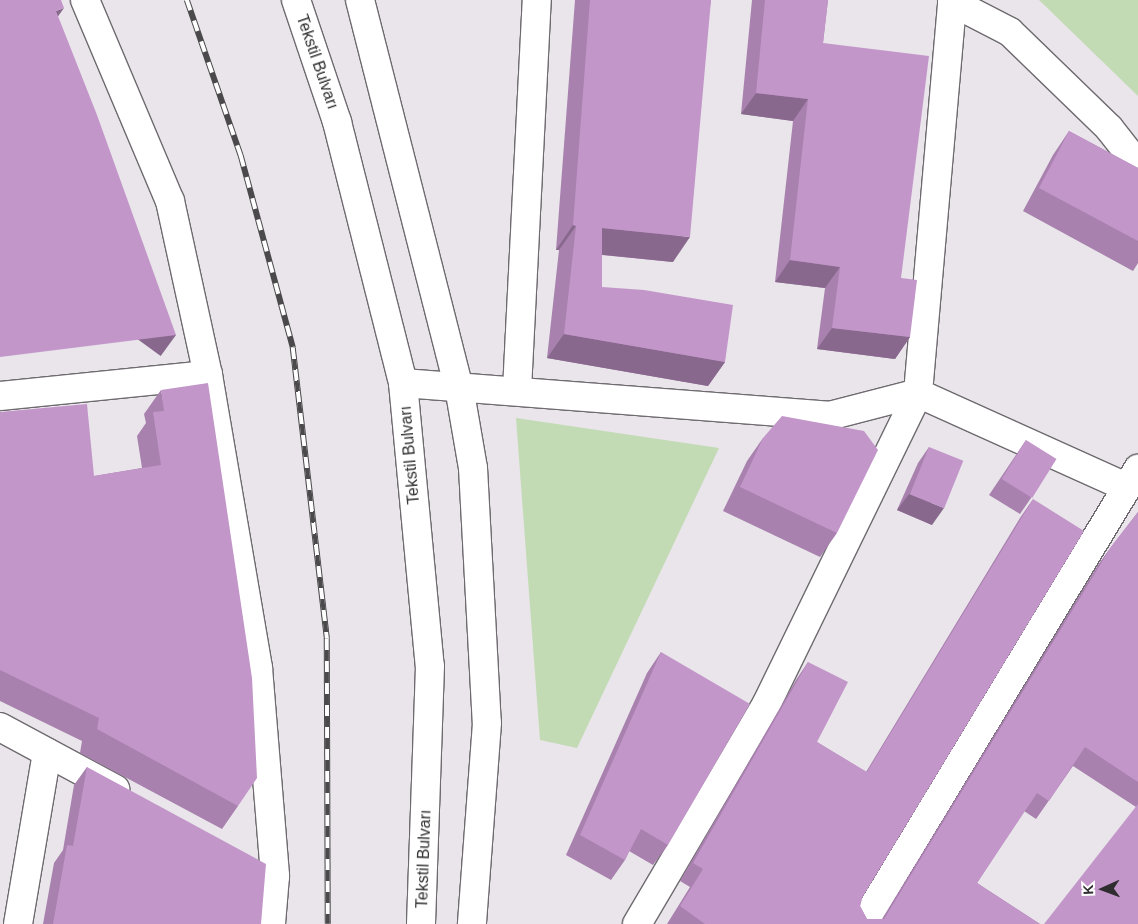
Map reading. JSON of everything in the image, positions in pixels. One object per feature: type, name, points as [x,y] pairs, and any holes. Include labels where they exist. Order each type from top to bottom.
[{"type":"street","points":[[86,0],[170,201],[208,375],[258,668],[275,876],[271,924]]},
{"type":"street","name":"Tekstil Bulvarı","points":[[296,0],[337,122],[403,383],[430,666],[421,924]]},
{"type":"street","points":[[360,0],[459,387],[473,468],[487,723],[472,924]]},
{"type":"street","points":[[517,390],[537,0]]},
{"type":"street","points":[[637,924],[767,703],[918,393],[950,1],[1010,32],[1109,128],[1138,165]]},
{"type":"street","points":[[0,396],[208,375]]},
{"type":"street","points":[[403,383],[517,390],[829,416],[918,393],[1132,478],[863,924]]},
{"type":"street","points":[[0,727],[135,800]]},
{"type":"street","points":[[18,924],[47,752]]},
{"type":"street","points":[[249,862],[275,876]]},
{"type":"green space","points":[[1039,0],[1138,0],[1138,96]]},
{"type":"green space","points":[[516,418],[719,448],[577,748],[540,740]]},
{"type":"building","points":[[0,0],[61,0],[64,8],[56,11],[97,115],[176,335],[0,357]]},
{"type":"building","points":[[590,0],[711,0],[690,237],[602,228],[602,287],[644,290],[733,305],[725,362],[564,334],[576,226],[573,225]]},
{"type":"building","points":[[765,0],[828,0],[823,43],[929,56],[901,278],[917,280],[910,337],[832,328],[840,267],[790,260],[808,99],[756,93]]},
{"type":"building","points":[[1069,131],[1138,168],[1138,241],[1039,188]]},
{"type":"building","points":[[208,383],[252,678],[257,778],[238,806],[97,729],[99,718],[0,670],[0,412],[87,404],[94,476],[161,465],[153,412],[164,411],[161,390]]},
{"type":"building","points":[[782,416],[864,431],[878,450],[837,533],[740,487],[763,438]]},
{"type":"building","points":[[1026,440],[1057,459],[1032,498],[1002,479]]},
{"type":"building","points":[[929,447],[963,461],[944,508],[910,494]]},
{"type":"building","points":[[1033,499],[1084,531],[862,898],[860,906],[867,919],[884,919],[1111,547],[1138,512],[1138,782],[1085,747],[1049,801],[1037,793],[977,883],[1040,924],[705,924],[680,906],[703,869],[693,863],[808,662],[848,682],[817,742],[867,772]]},
{"type":"building","points":[[661,652],[750,704],[668,845],[641,829],[625,860],[580,835]]},
{"type":"building","points":[[87,767],[266,864],[261,924],[53,924],[67,845],[73,846]]},
{"type":"building","points":[[1138,804],[1138,924],[1044,924]]},
{"type":"railway","points":[[187,0],[241,156],[293,348],[327,639],[328,924]]}]
